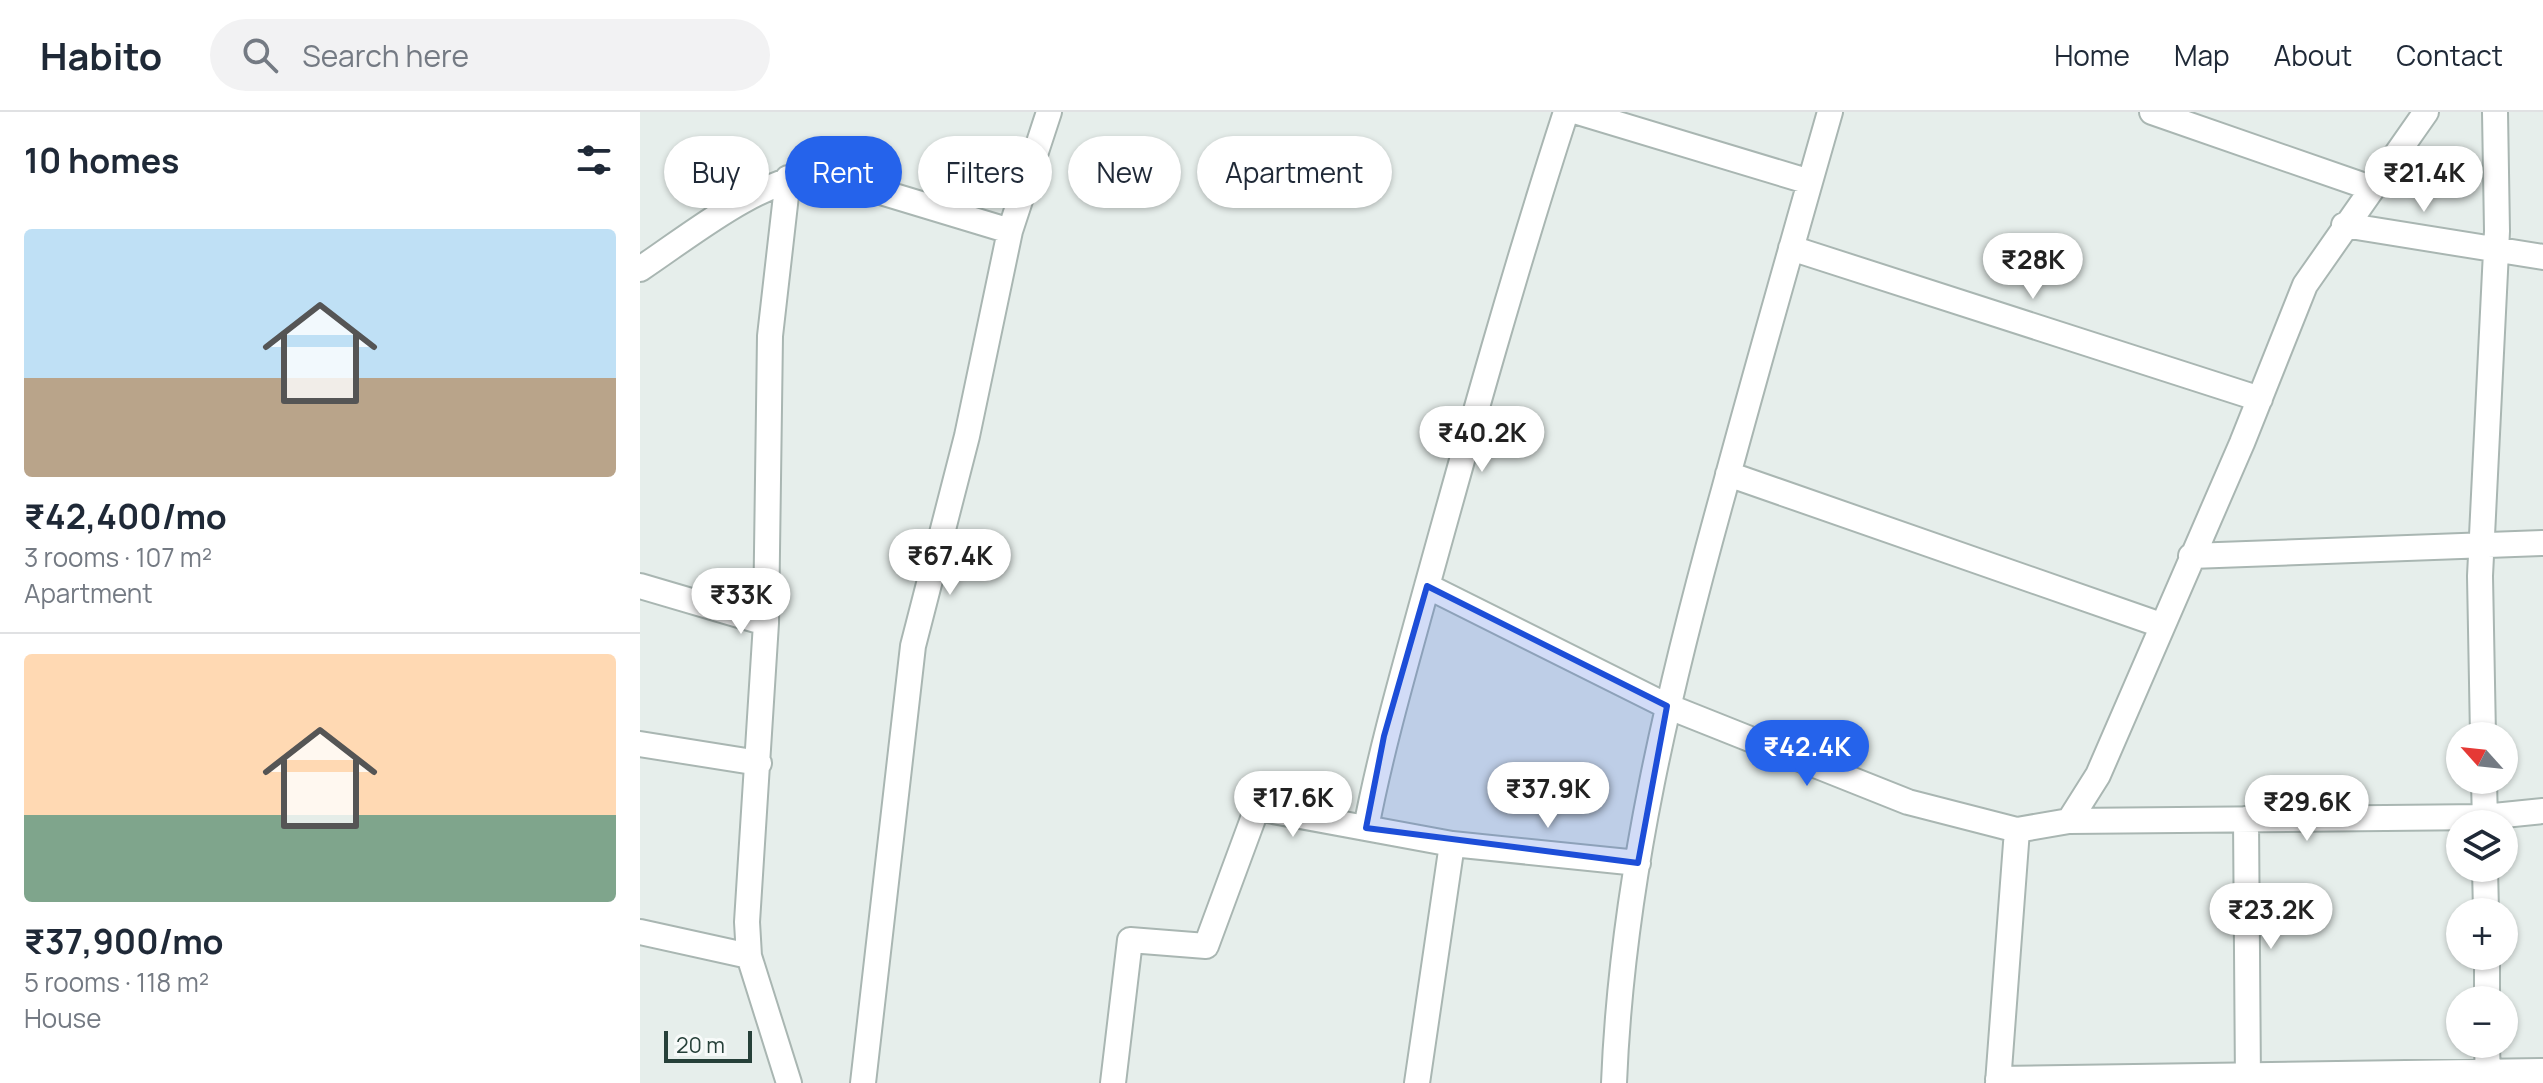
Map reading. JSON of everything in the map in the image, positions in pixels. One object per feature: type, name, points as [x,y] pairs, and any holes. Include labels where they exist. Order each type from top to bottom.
[{"type":"street","points":[[863,1083],[913,646],[967,436],[1010,231],[1049,112]]},
{"type":"street","points":[[1366,828],[1384,736],[1521,249],[1566,112]]},
{"type":"street","points":[[1578,112],[1810,182]]},
{"type":"street","points":[[1614,1083],[1616,1038],[1638,863],[1667,706],[1728,474],[1830,112]]},
{"type":"street","points":[[2152,112],[2371,188]]},
{"type":"street","points":[[2069,821],[2098,775],[2260,399],[2305,285],[2344,225],[2426,112]]},
{"type":"street","points":[[2483,722],[2482,544],[2496,250],[2495,112]]},
{"type":"street","points":[[640,269],[711,222],[785,180]]},
{"type":"street","points":[[902,198],[1010,231]]},
{"type":"street","points":[[785,204],[770,336],[766,623],[747,922],[749,956],[789,1083]]},
{"type":"street","points":[[2344,225],[2543,257]]},
{"type":"street","points":[[1791,248],[2260,399]]},
{"type":"street","points":[[1728,474],[2161,625]]},
{"type":"street","points":[[2191,556],[2543,543]]},
{"type":"street","points":[[640,586],[766,623]]},
{"type":"street","points":[[1427,586],[1667,706],[1908,802],[2017,830],[2069,821],[2446,820]]},
{"type":"street","points":[[640,744],[759,763]]},
{"type":"street","points":[[1113,1083],[1130,940],[1206,946],[1257,808],[1452,844],[1638,863]]},
{"type":"street","points":[[2518,815],[2543,811]]},
{"type":"street","points":[[2246,819],[2248,1080]]},
{"type":"street","points":[[2017,830],[1998,1081],[2488,1077],[2543,1071]]},
{"type":"street","points":[[1417,1083],[1452,844]]},
{"type":"street","points":[[640,932],[749,956]]},
{"type":"highlighted area","points":[[1427,586],[1667,706],[1638,863],[1366,828],[1384,736]]}]
